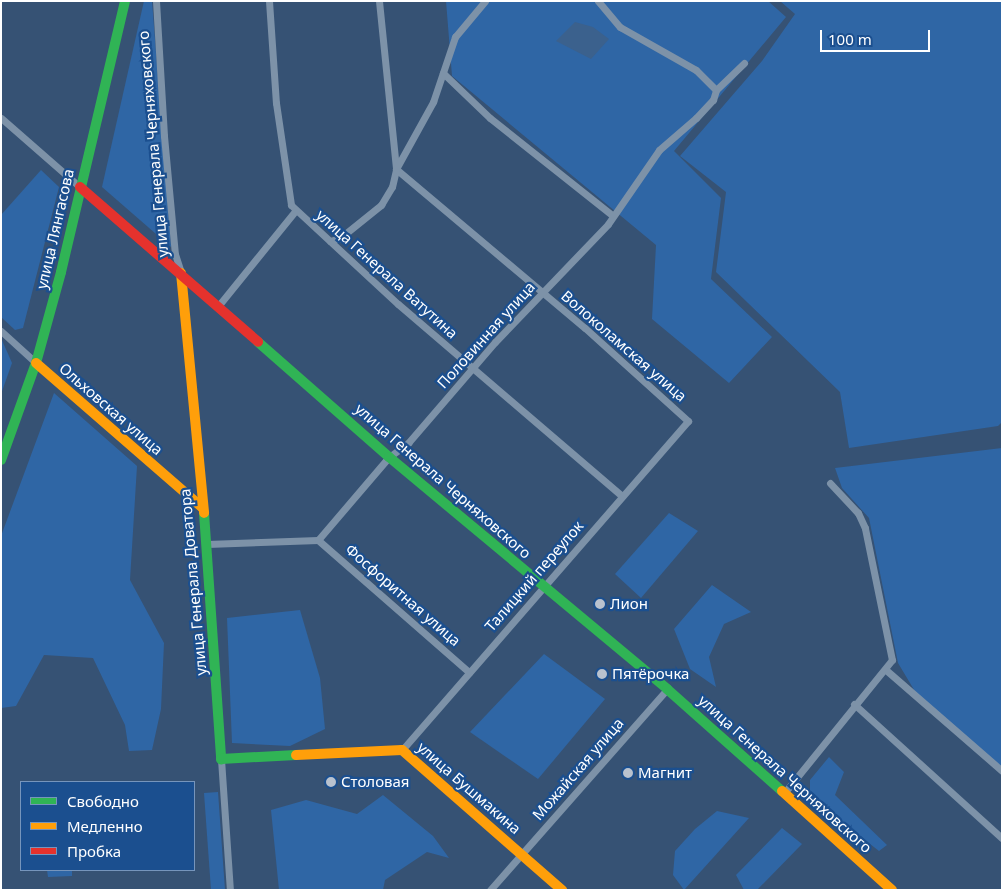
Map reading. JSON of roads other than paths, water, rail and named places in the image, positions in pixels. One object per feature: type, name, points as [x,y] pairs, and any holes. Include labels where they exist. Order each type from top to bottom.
[{"type":"street","name":"улица Лянгасова","points":[[1,460],[36,363],[125,1]]},
{"type":"street","name":"улица Генерала Черняховского","points":[[156,1],[165,146],[176,254],[181,273],[389,457],[667,689],[785,792],[892,890]]},
{"type":"street","name":"улица Генерала Ватутина","points":[[268,1],[276,103],[291,205],[474,369],[622,496]]},
{"type":"street","points":[[379,1],[396,169]]},
{"type":"street","points":[[330,241],[340,238],[381,205],[392,187],[396,169],[433,102],[455,37],[485,1]]},
{"type":"street","points":[[598,1],[620,27],[696,70],[716,90]]},
{"type":"street","name":"Половинная улица","points":[[318,540],[389,457],[408,443],[474,369],[494,342],[613,216],[659,150],[696,118],[713,100],[716,90],[744,63]]},
{"type":"street","points":[[443,73],[490,118],[613,216]]},
{"type":"street","points":[[1,118],[181,273]]},
{"type":"street","name":"Волоколамская улица","points":[[396,169],[542,293],[688,421]]},
{"type":"street","points":[[219,305],[296,210]]},
{"type":"street","name":"улица Генерала Доватора","points":[[181,273],[206,544],[230,890]]},
{"type":"street","name":"Ольховская улица","points":[[1,330],[36,363],[203,508]]},
{"type":"street","name":"Талицкий переулок","points":[[402,750],[688,421]]},
{"type":"street","points":[[785,792],[854,704],[886,670],[891,654],[865,528],[858,513],[830,483]]},
{"type":"street","points":[[206,544],[318,540]]},
{"type":"street","name":"Фосфоритная улица","points":[[318,540],[469,672]]},
{"type":"street","points":[[886,670],[1002,771]]},
{"type":"street","name":"Можайская улица","points":[[490,890],[667,689]]},
{"type":"street","points":[[854,704],[1002,838]]},
{"type":"street","name":"улица Бушмакина","points":[[222,758],[402,750],[562,890]]},
{"type":"place","name":"Лион","points":[[600,604]]},
{"type":"place","name":"Пятёрочка","points":[[602,674]]},
{"type":"place","name":"Магнит","points":[[628,773]]},
{"type":"place","name":"Столовая","points":[[331,782]]}]
